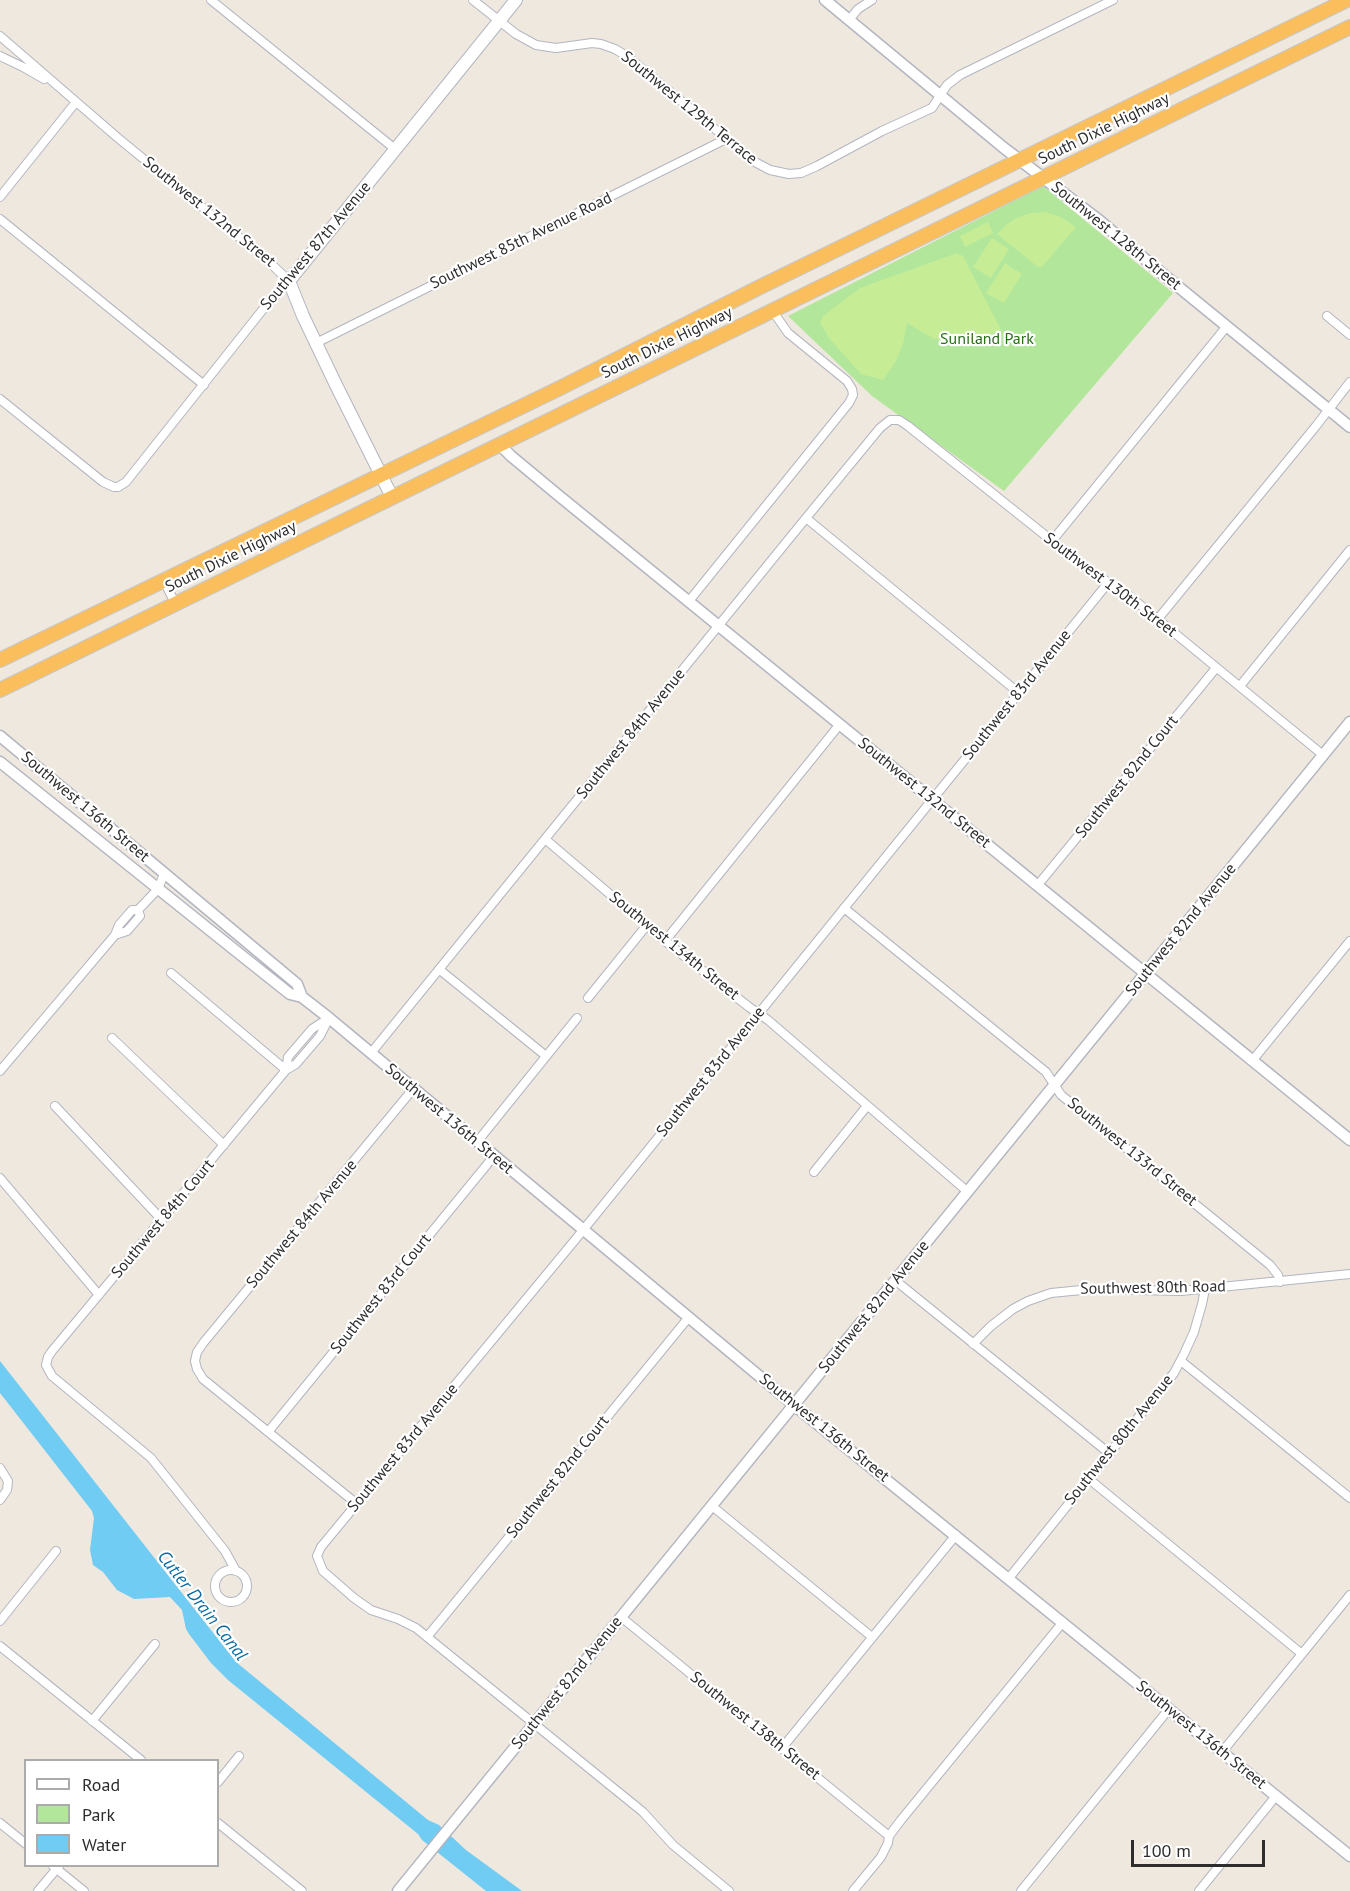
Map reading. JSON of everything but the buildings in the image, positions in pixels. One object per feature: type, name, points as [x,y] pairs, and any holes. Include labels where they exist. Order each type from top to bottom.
[{"type":"highway","name":"South Dixie Highway","points":[[0,660],[560,388],[760,287],[1347,0]]},
{"type":"highway","name":"South Dixie Highway","points":[[0,690],[1350,27]]},
{"type":"highway","points":[[1216,64],[1226,87]]},
{"type":"highway","points":[[760,287],[772,310]]},
{"type":"highway","points":[[490,422],[499,444]]},
{"type":"main road","name":"Southwest 87th Avenue","points":[[289,281],[516,0]]},
{"type":"main road","name":"Southwest 132nd Street","points":[[289,281],[316,343],[392,497]]},
{"type":"street","points":[[212,0],[395,149]]},
{"type":"street","name":"Southwest 129th Terrace","points":[[473,0],[520,37],[536,45],[556,48],[592,43],[615,49],[628,57],[755,162],[776,172],[795,174],[818,166],[882,131],[932,108],[940,95]]},
{"type":"street","name":"Southwest 128th Street","points":[[825,0],[1020,161],[1100,221],[1350,427]]},
{"type":"street","points":[[849,20],[857,10],[872,0]]},
{"type":"street","points":[[940,95],[960,75],[1113,0]]},
{"type":"street","name":"Southwest 132nd Street","points":[[0,36],[289,281]]},
{"type":"street","points":[[0,56],[62,90]]},
{"type":"street","points":[[0,197],[76,102]]},
{"type":"street","name":"Southwest 85th Avenue Road","points":[[316,343],[726,139]]},
{"type":"street","points":[[0,219],[204,385]]},
{"type":"street","name":"Southwest 87th Avenue","points":[[0,399],[102,482],[114,487],[122,485],[264,308],[289,281]]},
{"type":"street","points":[[688,601],[849,403],[853,392],[847,381],[788,333],[772,310]]},
{"type":"street","points":[[1327,316],[1350,335]]},
{"type":"street","points":[[1052,541],[1227,326]]},
{"type":"street","points":[[1157,620],[1350,382]]},
{"type":"street","name":"Southwest 130th Street","points":[[895,419],[908,426],[1052,541],[1108,583],[1127,594],[1323,755]]},
{"type":"street","name":"Southwest 84th Avenue","points":[[371,1053],[880,428],[886,422],[895,419]]},
{"type":"street","name":"Southwest 132nd Street","points":[[499,444],[521,465],[1350,1140]]},
{"type":"street","points":[[806,518],[1019,693]]},
{"type":"street","points":[[1240,686],[1350,550]]},
{"type":"street","points":[[164,581],[175,603]]},
{"type":"street","name":"Southwest 83rd Avenue","points":[[427,1637],[408,1623],[380,1614],[362,1604],[327,1575],[317,1561],[321,1546],[583,1230],[1108,583]]},
{"type":"street","name":"Southwest 82nd Court","points":[[1037,886],[1216,668]]},
{"type":"street","name":"Southwest 82nd Avenue","points":[[398,1891],[1350,722]]},
{"type":"street","points":[[665,941],[840,724]]},
{"type":"street","name":"Southwest 136th Street","points":[[0,736],[111,826],[164,874],[297,984],[302,997]]},
{"type":"street","name":"Southwest 136th Street","points":[[0,762],[290,994],[302,997],[329,1018],[794,1405],[1350,1856]]},
{"type":"street","name":"Southwest 134th Street","points":[[545,839],[665,941],[759,1013],[968,1192]]},
{"type":"street","points":[[0,1071],[115,935],[126,931],[140,916],[138,910],[158,889],[164,874]]},
{"type":"street","name":"Southwest 133rd Street","points":[[844,908],[1046,1072],[1061,1095],[1270,1265],[1278,1275],[1280,1282]]},
{"type":"street","points":[[588,998],[647,925]]},
{"type":"street","points":[[1252,1061],[1350,941]]},
{"type":"street","points":[[440,970],[546,1056]]},
{"type":"street","points":[[171,973],[286,1070]]},
{"type":"street","name":"Southwest 84th Court","points":[[236,1571],[225,1551],[151,1458],[52,1376],[47,1369],[47,1361],[50,1354],[286,1070],[288,1058],[312,1029],[329,1018]]},
{"type":"street","points":[[477,1142],[577,1018]]},
{"type":"street","points":[[112,1038],[224,1145]]},
{"type":"street","name":"Southwest 84th Avenue","points":[[268,1432],[203,1379],[195,1361],[197,1352],[413,1089]]},
{"type":"street","points":[[55,1106],[162,1220]]},
{"type":"street","points":[[814,1172],[867,1106]]},
{"type":"street","name":"Southwest 83rd Court","points":[[268,1432],[494,1156]]},
{"type":"street","points":[[0,1178],[99,1295]]},
{"type":"street","name":"Southwest 80th Road","points":[[973,1344],[1013,1309],[1051,1293],[1092,1288],[1165,1291],[1204,1289],[1350,1274]]},
{"type":"street","points":[[896,1281],[1110,1454]]},
{"type":"street","name":"Southwest 80th Avenue","points":[[1009,1578],[1170,1378],[1181,1361],[1198,1319],[1204,1289]]},
{"type":"street","name":"Southwest 82nd Court","points":[[427,1637],[689,1317]]},
{"type":"street","points":[[1181,1361],[1350,1498]]},
{"type":"street","points":[[268,1432],[357,1504]]},
{"type":"street","points":[[0,1468],[8,1481],[7,1490],[0,1500]]},
{"type":"street","points":[[1089,1479],[1302,1654]]},
{"type":"street","points":[[712,1506],[872,1637]]},
{"type":"street","points":[[782,1748],[956,1535]]},
{"type":"street","points":[[0,1621],[56,1551]]},
{"type":"street","points":[[1222,1752],[1350,1595]]},
{"type":"street","name":"Southwest 138th Street","points":[[621,1617],[889,1836]]},
{"type":"street","points":[[853,1891],[881,1857],[888,1844],[889,1836],[1063,1622]]},
{"type":"street","points":[[427,1637],[643,1812],[673,1845],[729,1891]]},
{"type":"street","points":[[92,1721],[155,1644]]},
{"type":"street","points":[[0,1646],[139,1759]]},
{"type":"street","points":[[1021,1891],[1169,1709]]},
{"type":"street","points":[[219,1781],[239,1756]]},
{"type":"street","points":[[1199,1891],[1276,1796]]},
{"type":"street","points":[[0,1823],[24,1842]]},
{"type":"street","points":[[219,1824],[302,1891]]},
{"type":"street","points":[[38,1891],[56,1867],[84,1891]]},
{"type":"green space","name":"Suniland Park","points":[[1043,186],[1173,293],[1004,491],[872,396],[788,316]]},
{"type":"green space","points":[[1045,212],[1061,217],[1076,227],[1042,267],[1038,267],[997,234],[1016,218],[1031,213]]},
{"type":"green space","points":[[988,222],[993,233],[965,247],[960,236]]},
{"type":"green space","points":[[992,238],[1009,249],[991,278],[973,267]]},
{"type":"green space","points":[[957,253],[963,256],[1001,330],[979,339],[962,341],[934,339],[907,323],[903,344],[896,361],[883,380],[861,374],[829,338],[820,323],[823,316],[860,288]]},
{"type":"green space","points":[[1005,263],[1022,274],[1004,303],[986,293]]},
{"type":"water","points":[[0,1361],[236,1662],[428,1820],[439,1825],[466,1850],[522,1891],[486,1891],[228,1680],[211,1663],[189,1634],[182,1610],[170,1597],[134,1599],[117,1590],[103,1572],[93,1565],[90,1550],[94,1518],[92,1511],[0,1393]]},
{"type":"water label","name":"Cutler Drain Canal","points":[[202,1606]]}]
